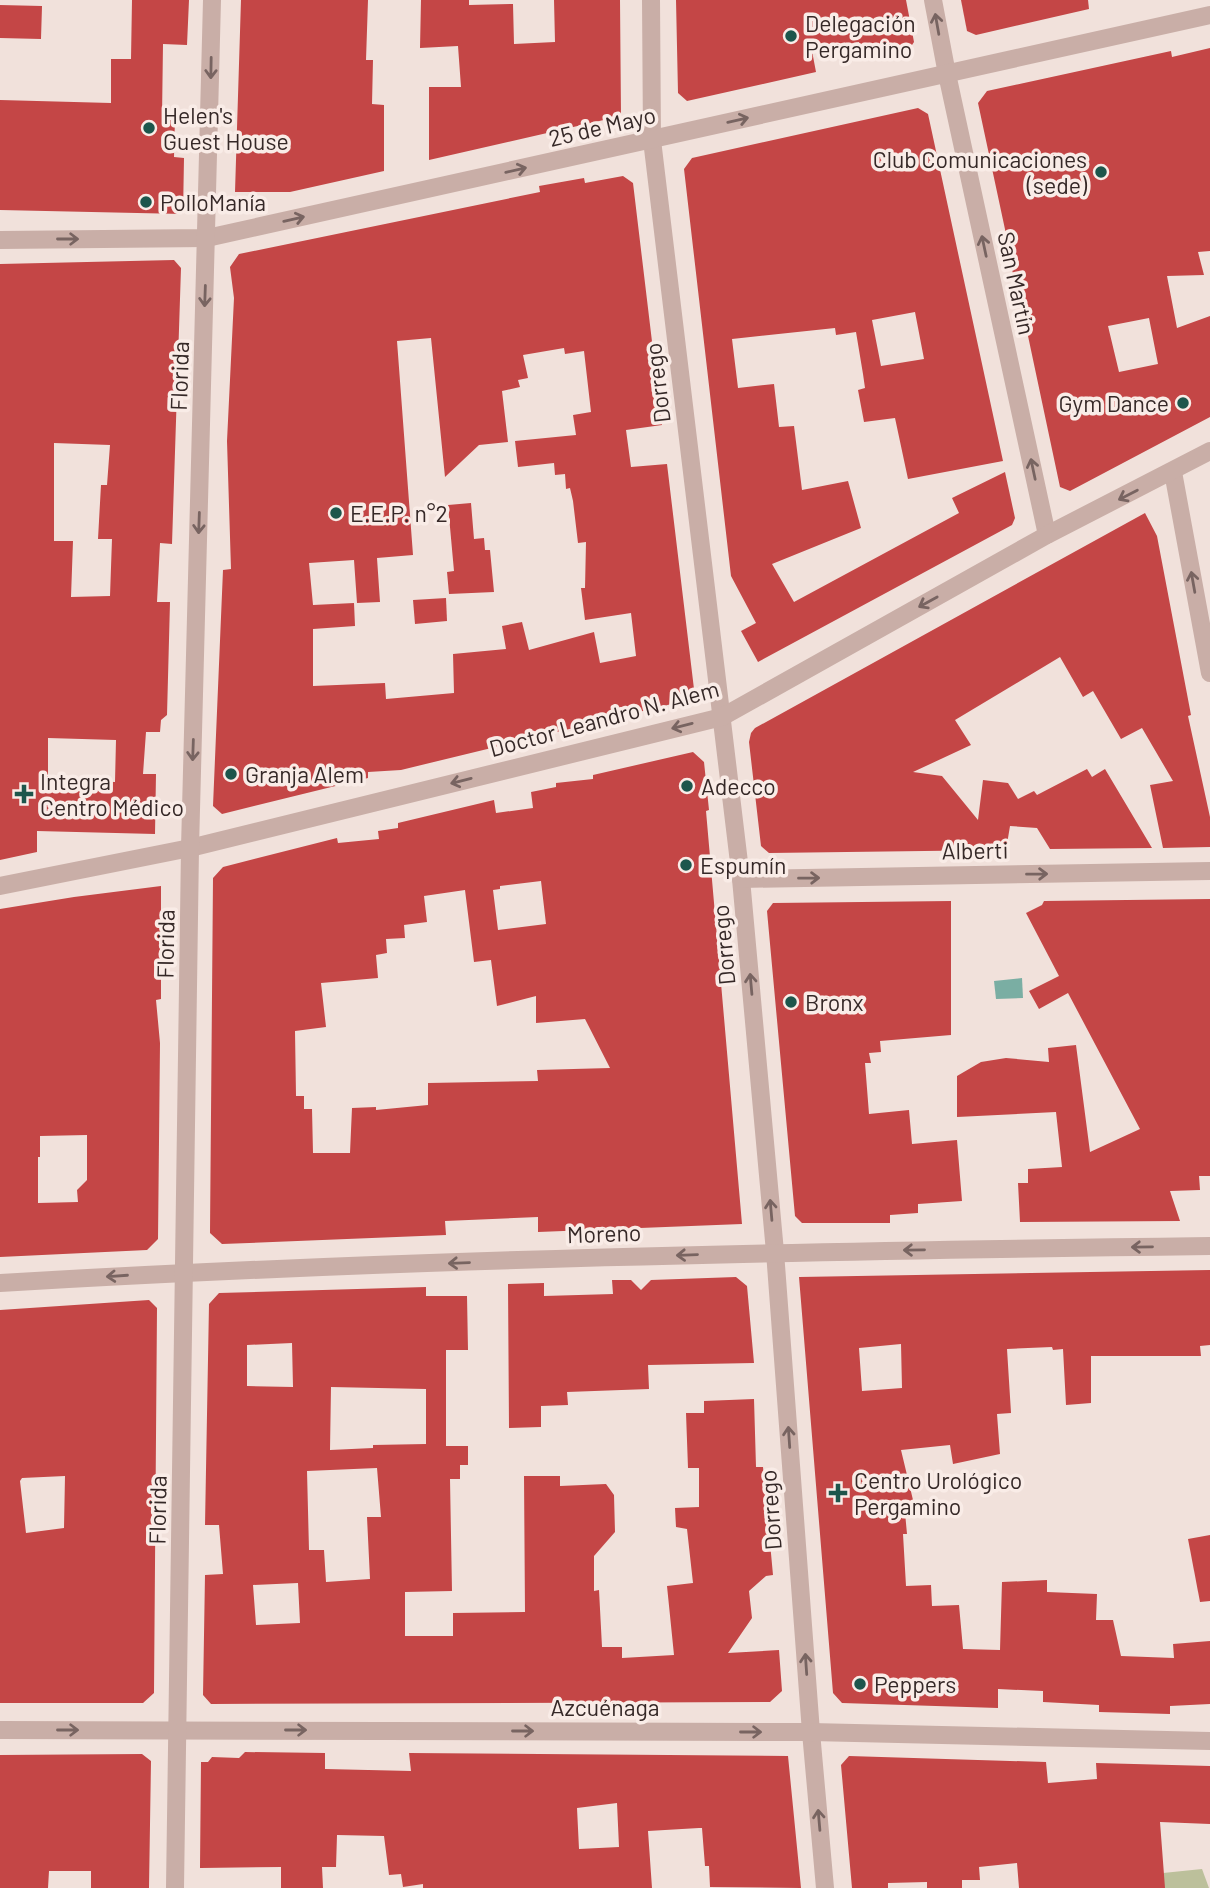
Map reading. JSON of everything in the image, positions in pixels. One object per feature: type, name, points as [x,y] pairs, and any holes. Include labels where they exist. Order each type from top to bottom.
[{"type":"street","name":"Florida","points":[[175,1888],[186,1272],[190,848],[212,0]]},
{"type":"street","name":"Dorrego","points":[[651,0],[652,139],[741,879],[775,1252],[825,1888]]},
{"type":"street","name":"San Martín","points":[[933,0],[1047,536]]},
{"type":"street","name":"25 de Mayo","points":[[0,240],[207,238],[1210,15]]},
{"type":"street","name":"Doctor Leandro N. Alem","points":[[0,886],[190,848],[722,716],[1047,536],[1210,451]]},
{"type":"street","points":[[1173,472],[1210,673]]},
{"type":"street","name":"Alberti","points":[[741,879],[1210,871]]},
{"type":"street","name":"Moreno","points":[[0,1283],[186,1272],[775,1252],[1210,1246]]},
{"type":"street","name":"Azcuénaga","points":[[0,1730],[811,1732],[1210,1741]]},
{"type":"green space","points":[[1202,1869],[1209,1888],[1135,1888],[1134,1876]]},
{"type":"water","points":[[1022,978],[1023,998],[996,999],[994,981]]},
{"type":"building","points":[[132,0],[189,0],[187,45],[163,44],[162,117],[175,117],[174,157],[184,158],[183,214],[0,210],[0,100],[111,103],[111,59],[131,59]]},
{"type":"building","points":[[241,0],[368,0],[366,60],[373,60],[372,104],[384,105],[384,171],[290,192],[235,192]]},
{"type":"building","points":[[421,0],[469,0],[469,5],[513,4],[514,44],[555,42],[554,0],[620,0],[621,116],[429,160],[429,87],[461,87],[458,46],[420,48]]},
{"type":"building","points":[[676,0],[906,0],[914,42],[908,51],[862,61],[859,42],[812,51],[816,72],[687,101],[678,93]]},
{"type":"building","points":[[961,0],[1088,0],[1089,9],[976,35],[967,31]]},
{"type":"building","points":[[0,5],[42,6],[41,39],[0,38]]},
{"type":"building","points":[[1210,48],[1210,251],[1198,252],[1204,275],[1167,276],[1177,328],[1210,316],[1210,417],[1070,491],[1060,487],[1017,284],[1013,281],[1012,262],[978,103],[987,91],[1171,51],[1172,57]],"holes":[[[1149,318],[1158,364],[1119,372],[1108,326]]]},
{"type":"building","points":[[918,108],[928,114],[1003,461],[908,479],[895,418],[864,422],[858,390],[865,388],[856,332],[836,335],[835,328],[732,339],[738,388],[774,384],[779,427],[794,426],[802,490],[848,481],[861,528],[772,564],[794,602],[959,513],[952,498],[1005,472],[1015,518],[1012,525],[758,662],[741,631],[756,623],[731,576],[684,169],[692,158]],"holes":[[[915,312],[924,359],[881,366],[872,320]]]},
{"type":"building","points":[[623,176],[633,183],[662,425],[626,430],[631,467],[667,464],[694,689],[688,700],[401,770],[368,772],[368,778],[222,814],[213,806],[223,570],[231,569],[227,441],[234,298],[230,267],[239,254],[540,192],[539,186],[584,178],[585,183]],"holes":[[[431,338],[445,477],[479,445],[508,442],[502,391],[520,387],[518,380],[528,378],[523,355],[564,348],[565,354],[584,351],[591,412],[573,415],[576,435],[515,441],[518,467],[554,463],[555,475],[565,474],[566,489],[570,488],[573,501],[578,543],[586,542],[585,588],[581,588],[585,620],[631,613],[636,656],[600,663],[594,632],[529,650],[522,622],[502,626],[506,649],[453,654],[454,693],[386,699],[385,683],[313,686],[313,629],[355,626],[354,603],[313,605],[309,563],[354,560],[357,603],[380,602],[377,558],[413,555],[397,341]]]},
{"type":"building","points":[[174,260],[181,268],[172,544],[160,543],[157,602],[170,602],[167,715],[161,720],[160,732],[146,732],[143,774],[156,774],[155,834],[37,831],[37,852],[0,860],[0,264]],"holes":[[[54,443],[110,445],[107,485],[101,485],[98,539],[112,539],[110,596],[71,597],[73,541],[54,541]],[[48,738],[116,740],[115,782],[48,780]]]},
{"type":"building","points":[[471,503],[474,539],[484,538],[485,550],[490,550],[494,592],[449,594],[447,572],[454,571],[448,505]]},
{"type":"building","points":[[1145,513],[1157,536],[1191,715],[1188,716],[1210,817],[1210,847],[1163,848],[1150,785],[1173,781],[1142,728],[1121,739],[1093,691],[1083,697],[1060,657],[955,720],[971,745],[913,772],[942,776],[978,820],[983,780],[1008,783],[1018,799],[1034,791],[1037,795],[1087,769],[1092,777],[1105,769],[1152,848],[1050,849],[1037,828],[1010,826],[1006,850],[769,853],[761,846],[749,742],[755,728]]},
{"type":"building","points":[[446,598],[447,621],[415,624],[413,600]]},
{"type":"building","points":[[693,752],[704,762],[742,1224],[538,1232],[538,1217],[445,1221],[446,1235],[222,1244],[210,1233],[213,878],[223,867],[337,838],[338,843],[379,839],[378,831],[398,828],[398,823],[494,800],[496,813],[533,808],[531,792],[556,787],[556,783],[593,779],[593,775]],"holes":[[[541,881],[546,924],[498,930],[493,890],[500,889],[500,886]],[[465,890],[474,962],[491,960],[497,1006],[536,996],[536,1023],[585,1019],[610,1068],[537,1070],[538,1081],[428,1083],[428,1105],[376,1110],[376,1107],[352,1108],[350,1153],[313,1153],[312,1109],[304,1109],[304,1096],[296,1096],[295,1031],[326,1027],[321,983],[378,978],[376,955],[387,953],[386,939],[405,938],[404,925],[427,922],[424,896]]]},
{"type":"building","points":[[161,886],[161,999],[156,1000],[160,1043],[158,1239],[147,1250],[0,1257],[0,909]],"holes":[[[87,1135],[87,1180],[77,1190],[78,1202],[38,1203],[40,1136]]]},
{"type":"building","points":[[1210,899],[1210,1176],[1199,1176],[1200,1190],[1170,1191],[1180,1221],[1020,1222],[1018,1183],[1028,1183],[1028,1169],[1062,1167],[1056,1112],[957,1117],[957,1076],[981,1062],[1006,1058],[1049,1062],[1048,1048],[1076,1045],[1090,1152],[1140,1129],[1068,993],[1039,1009],[1029,991],[1059,976],[1026,913],[1042,905],[1044,901]]},
{"type":"building","points":[[951,901],[951,1035],[880,1041],[881,1052],[869,1053],[871,1063],[865,1063],[869,1114],[909,1110],[912,1144],[957,1140],[962,1201],[918,1204],[918,1213],[890,1215],[890,1223],[802,1223],[795,1216],[767,911],[773,903]]},
{"type":"building","points":[[1210,1270],[1210,1345],[1200,1346],[1201,1356],[1091,1356],[1091,1403],[1066,1405],[1063,1349],[1007,1349],[1011,1413],[997,1414],[1000,1454],[953,1464],[950,1445],[901,1450],[913,1500],[904,1502],[907,1534],[903,1534],[906,1586],[931,1585],[932,1606],[959,1605],[963,1649],[1000,1650],[1002,1582],[1047,1580],[1047,1592],[1097,1594],[1096,1620],[1113,1620],[1121,1656],[1174,1658],[1173,1644],[1210,1641],[1210,1704],[1170,1706],[1170,1714],[1099,1712],[1099,1705],[1043,1702],[1043,1691],[998,1689],[998,1708],[842,1703],[833,1693],[799,1277]],"holes":[[[901,1344],[902,1388],[862,1391],[859,1348]]]},
{"type":"building","points":[[736,1277],[747,1286],[754,1363],[648,1365],[649,1389],[567,1392],[568,1405],[541,1406],[541,1427],[509,1428],[508,1284],[544,1283],[544,1296],[613,1294],[612,1280],[631,1280],[641,1290],[651,1280]]},
{"type":"building","points":[[426,1287],[426,1296],[467,1296],[468,1350],[446,1350],[446,1446],[468,1446],[468,1465],[460,1465],[460,1479],[450,1479],[452,1591],[405,1592],[405,1636],[453,1636],[453,1613],[525,1612],[524,1476],[560,1476],[560,1486],[606,1484],[614,1495],[615,1532],[594,1556],[594,1591],[599,1590],[602,1647],[622,1647],[622,1658],[674,1655],[667,1586],[693,1583],[687,1529],[676,1527],[675,1508],[699,1507],[699,1468],[688,1468],[686,1413],[704,1413],[704,1401],[754,1399],[756,1467],[763,1467],[773,1575],[766,1576],[749,1591],[752,1618],[728,1653],[779,1650],[782,1691],[770,1702],[211,1704],[203,1695],[205,1575],[223,1574],[219,1525],[205,1525],[209,1304],[219,1293]],"holes":[[[292,1343],[293,1387],[247,1386],[247,1345]],[[331,1387],[426,1389],[426,1444],[373,1445],[373,1448],[330,1450]],[[377,1468],[381,1517],[367,1517],[370,1579],[326,1582],[324,1550],[309,1550],[307,1471]],[[298,1583],[300,1623],[256,1625],[253,1585]]]},
{"type":"building","points":[[149,1300],[157,1308],[154,1693],[143,1703],[0,1703],[0,1310]],"holes":[[[65,1476],[64,1528],[26,1533],[20,1481],[22,1478]]]},
{"type":"building","points":[[1210,1535],[1210,1601],[1200,1602],[1188,1539]]},
{"type":"building","points":[[245,1752],[325,1753],[325,1769],[411,1771],[409,1753],[788,1756],[801,1888],[710,1887],[709,1866],[705,1866],[702,1828],[699,1828],[648,1831],[652,1888],[423,1888],[423,1884],[403,1887],[401,1874],[389,1875],[384,1836],[337,1835],[336,1867],[322,1867],[323,1888],[281,1888],[281,1867],[200,1868],[201,1762],[208,1762],[212,1757],[239,1758]],"holes":[[[617,1803],[619,1847],[579,1849],[577,1808]]]},
{"type":"building","points":[[142,1754],[151,1761],[149,1888],[91,1888],[91,1871],[49,1871],[48,1888],[0,1888],[0,1755]]},
{"type":"building","points":[[849,1756],[1046,1762],[1048,1783],[1097,1779],[1096,1763],[1210,1766],[1210,1824],[1160,1822],[1165,1888],[1019,1888],[1017,1863],[979,1867],[980,1880],[962,1880],[962,1888],[927,1888],[927,1882],[888,1883],[888,1888],[852,1888],[841,1765]]},
{"type":"place","name":"Delegación Pergamino","points":[[791,36]]},
{"type":"place","name":"Helen's Guest House","points":[[149,128]]},
{"type":"place","name":"Club Comunicaciones (sede)","points":[[1101,172]]},
{"type":"place","name":"PolloManía","points":[[146,202]]},
{"type":"place","name":"Gym Dance","points":[[1183,403]]},
{"type":"place","name":"E.E.P. n°2","points":[[336,513]]},
{"type":"place","name":"Granja Alem","points":[[231,774]]},
{"type":"place","name":"Adecco","points":[[687,786]]},
{"type":"place","name":"Integra Centro Médico","points":[[24,794]]},
{"type":"place","name":"Espumín","points":[[686,865]]},
{"type":"place","name":"Bronx","points":[[791,1002]]},
{"type":"place","name":"Centro Urológico Pergamino","points":[[838,1493]]},
{"type":"place","name":"Peppers","points":[[860,1684]]}]
